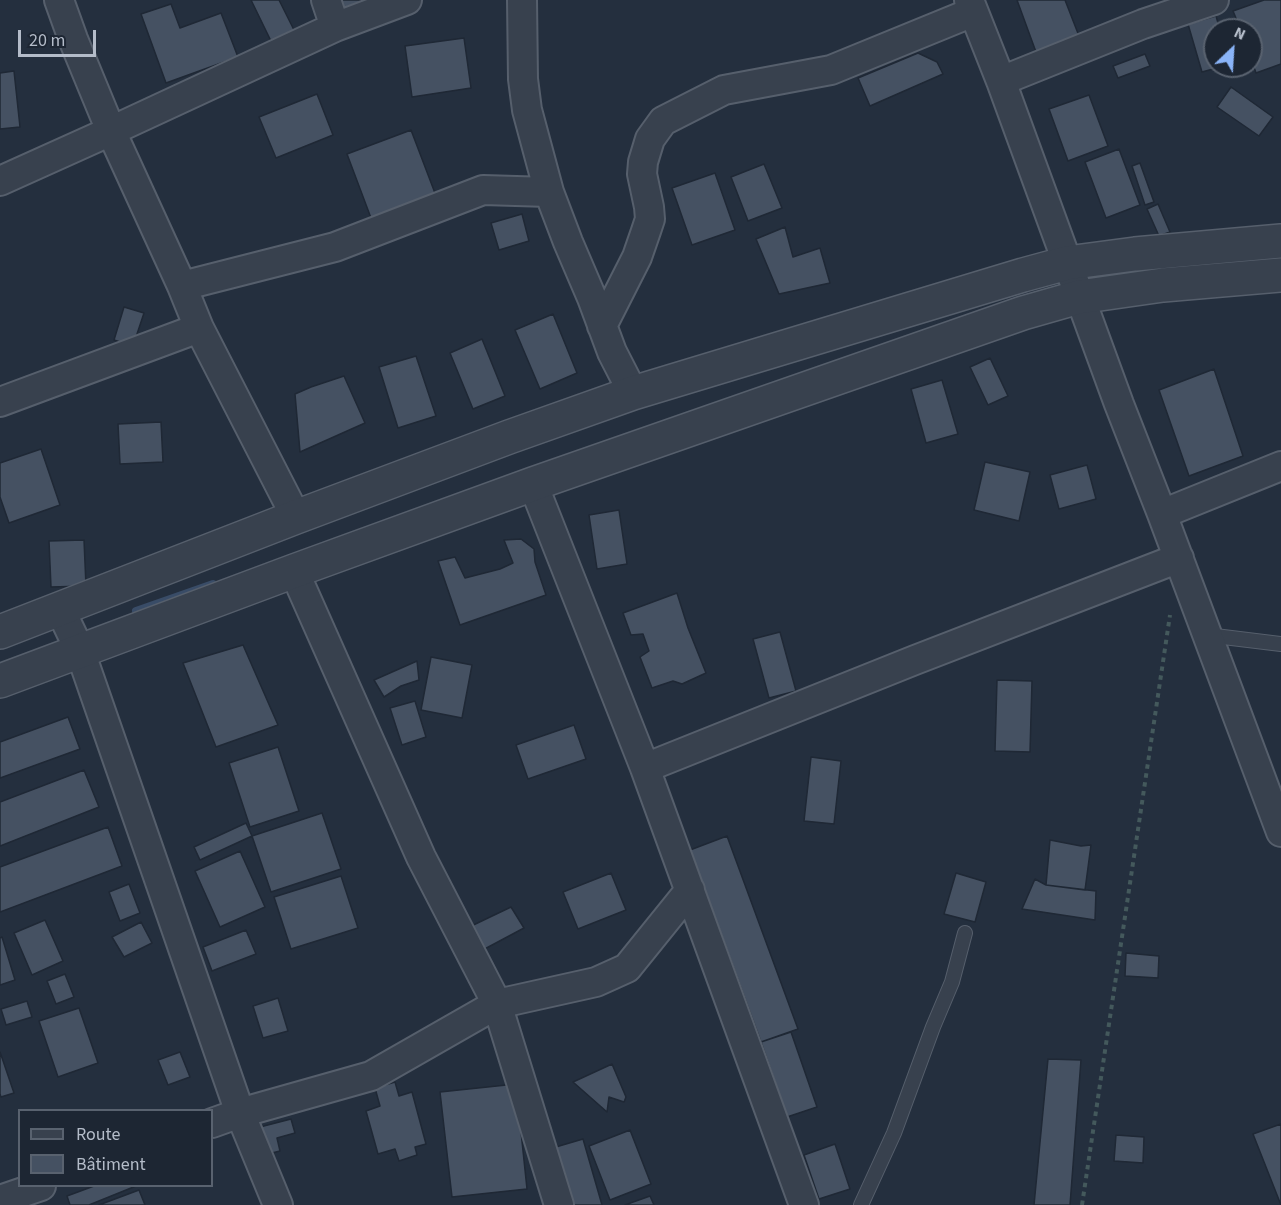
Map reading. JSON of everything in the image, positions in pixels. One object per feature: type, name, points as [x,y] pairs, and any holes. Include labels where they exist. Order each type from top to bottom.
[{"type":"street","points":[[59,0],[111,131],[199,328],[296,517]]},
{"type":"street","points":[[326,0],[335,27]]},
{"type":"street","points":[[0,181],[335,27],[407,0]]},
{"type":"street","points":[[522,0],[523,79],[527,110],[549,192],[612,352],[633,393]]},
{"type":"street","points":[[1001,81],[1138,12],[1214,0]]},
{"type":"street","points":[[602,326],[637,257],[650,219],[642,174],[650,139],[663,121],[724,90],[831,70],[971,6],[1281,832]]},
{"type":"street","points":[[182,286],[335,247],[483,190],[549,192]]},
{"type":"street","points":[[0,632],[296,517],[633,393],[1067,263],[1135,254],[1281,241]]},
{"type":"street","points":[[0,681],[533,484],[1023,313],[1079,297],[1163,285],[1281,276]]},
{"type":"street","points":[[0,402],[199,328]]},
{"type":"street","points":[[1162,514],[1281,466]]},
{"type":"street","points":[[533,484],[645,768],[804,1205]]},
{"type":"street","points":[[645,768],[926,655],[1179,558]]},
{"type":"street","points":[[294,571],[421,857],[497,1004],[559,1205]]},
{"type":"street","points":[[60,609],[80,651],[240,1113],[278,1205]]},
{"type":"street","points":[[213,1123],[371,1076],[497,1004],[596,982],[627,968],[690,890]]},
{"type":"lane","points":[[1207,635],[1281,644]]},
{"type":"lane","points":[[861,1205],[894,1133],[952,982],[965,933]]},
{"type":"path","points":[[1082,1205],[1172,605]]},
{"type":"building","points":[[251,0],[279,0],[294,30],[271,41]]},
{"type":"building","points":[[333,0],[368,0],[337,10]]},
{"type":"building","points":[[1017,0],[1065,0],[1079,36],[1036,52]]},
{"type":"building","points":[[1264,0],[1281,0],[1281,64],[1263,70],[1263,18],[1236,18],[1233,11]]},
{"type":"building","points":[[171,4],[180,28],[221,13],[238,57],[166,83],[141,14]]},
{"type":"building","points":[[1203,20],[1203,72],[1202,72],[1188,24]]},
{"type":"building","points":[[464,38],[471,88],[412,97],[405,46]]},
{"type":"building","points":[[918,53],[937,62],[943,74],[870,106],[858,78]]},
{"type":"building","points":[[1145,54],[1150,66],[1118,78],[1113,66]]},
{"type":"building","points":[[14,71],[20,127],[0,129],[0,73]]},
{"type":"building","points":[[1231,87],[1273,117],[1259,136],[1217,107]]},
{"type":"building","points":[[317,94],[333,135],[276,158],[259,117]]},
{"type":"building","points":[[1089,95],[1108,146],[1068,161],[1049,109]]},
{"type":"building","points":[[411,130],[438,201],[374,226],[347,154]]},
{"type":"building","points":[[1119,149],[1140,205],[1106,218],[1085,162]]},
{"type":"building","points":[[1140,163],[1154,202],[1145,205],[1132,166]]},
{"type":"building","points":[[764,164],[782,208],[748,221],[731,177]]},
{"type":"building","points":[[715,173],[735,230],[692,245],[672,188]]},
{"type":"building","points":[[1158,204],[1170,232],[1159,236],[1147,209]]},
{"type":"building","points":[[522,214],[529,241],[499,250],[491,223]]},
{"type":"building","points":[[785,227],[793,257],[820,248],[830,283],[779,294],[756,239]]},
{"type":"building","points":[[124,307],[144,313],[133,346],[114,340]]},
{"type":"building","points":[[553,314],[577,373],[540,389],[515,330]]},
{"type":"building","points":[[482,339],[505,396],[473,409],[450,353]]},
{"type":"building","points":[[416,356],[436,416],[398,428],[379,367]]},
{"type":"building","points":[[990,358],[1008,396],[988,405],[970,367]]},
{"type":"building","points":[[1214,369],[1243,456],[1189,476],[1159,390]]},
{"type":"building","points":[[344,376],[365,423],[300,452],[295,394]]},
{"type":"building","points":[[942,380],[958,434],[926,443],[911,389]]},
{"type":"building","points":[[161,422],[163,462],[120,464],[118,424]]},
{"type":"building","points":[[41,449],[60,505],[9,523],[0,497],[0,463]]},
{"type":"building","points":[[985,462],[1030,472],[1019,521],[974,510]]},
{"type":"building","points":[[1087,465],[1096,499],[1059,509],[1050,475]]},
{"type":"building","points":[[619,510],[627,564],[597,569],[589,515]]},
{"type":"building","points":[[521,539],[534,549],[535,562],[546,595],[460,625],[438,561],[455,557],[465,578],[500,569],[513,563],[504,540]]},
{"type":"building","points":[[84,540],[86,586],[51,587],[49,541]]},
{"type":"building","points":[[677,593],[706,673],[682,684],[673,681],[652,688],[640,657],[649,651],[643,634],[631,635],[623,613]]},
{"type":"building","points":[[780,632],[796,691],[769,698],[753,639]]},
{"type":"building","points":[[243,645],[278,725],[216,747],[183,663]]},
{"type":"building","points":[[431,657],[472,665],[462,718],[421,710]]},
{"type":"building","points":[[417,661],[419,680],[401,686],[384,697],[374,680]]},
{"type":"building","points":[[997,680],[1032,681],[1030,752],[995,751]]},
{"type":"building","points":[[415,701],[426,737],[402,745],[390,708]]},
{"type":"building","points":[[68,717],[80,749],[0,778],[0,742]]},
{"type":"building","points":[[574,725],[586,759],[528,779],[516,745]]},
{"type":"building","points":[[278,747],[299,811],[250,827],[229,763]]},
{"type":"building","points":[[811,757],[841,761],[834,824],[804,821]]},
{"type":"building","points":[[84,770],[99,807],[0,846],[0,802]]},
{"type":"building","points":[[322,813],[341,869],[271,892],[252,836]]},
{"type":"building","points":[[246,823],[252,836],[200,860],[194,847]]},
{"type":"building","points":[[108,827],[122,866],[0,912],[0,867]]},
{"type":"building","points":[[727,836],[798,1029],[761,1042],[690,850]]},
{"type":"building","points":[[1050,840],[1081,846],[1091,845],[1085,890],[1046,885]]},
{"type":"building","points":[[240,851],[265,907],[220,927],[195,871]]},
{"type":"building","points":[[611,873],[626,910],[578,929],[563,892]]},
{"type":"building","points":[[956,873],[986,882],[975,922],[944,914]]},
{"type":"building","points":[[341,876],[358,928],[291,949],[274,897]]},
{"type":"building","points":[[1035,879],[1046,885],[1096,891],[1095,920],[1022,909]]},
{"type":"building","points":[[129,884],[140,913],[120,921],[109,892]]},
{"type":"building","points":[[511,907],[524,928],[479,952],[465,929]]},
{"type":"building","points":[[45,920],[63,961],[32,975],[14,933]]},
{"type":"building","points":[[141,922],[152,943],[124,957],[112,937]]},
{"type":"building","points":[[246,930],[256,954],[212,971],[203,947]]},
{"type":"building","points":[[2,937],[15,980],[0,985],[0,938]]},
{"type":"building","points":[[1126,953],[1159,956],[1158,978],[1125,976]]},
{"type":"building","points":[[65,974],[74,997],[56,1004],[47,981]]},
{"type":"building","points":[[278,998],[288,1031],[263,1038],[253,1006]]},
{"type":"building","points":[[27,1001],[32,1017],[6,1025],[1,1009]]},
{"type":"building","points":[[79,1008],[98,1063],[58,1077],[39,1021]]},
{"type":"building","points":[[791,1032],[817,1107],[787,1117],[761,1042]]},
{"type":"building","points":[[0,1052],[14,1093],[1,1097],[0,1094]]},
{"type":"building","points":[[180,1052],[190,1077],[168,1085],[158,1060]]},
{"type":"building","points":[[1048,1059],[1081,1060],[1070,1205],[1034,1205]]},
{"type":"building","points":[[612,1064],[626,1097],[624,1102],[609,1097],[607,1112],[573,1082]]},
{"type":"building","points":[[395,1082],[399,1096],[412,1092],[426,1144],[415,1147],[417,1155],[399,1161],[395,1149],[378,1154],[366,1111],[380,1106],[375,1088]]},
{"type":"building","points":[[516,1084],[527,1189],[452,1197],[440,1092]]},
{"type":"building","points":[[291,1119],[295,1133],[277,1138],[280,1151],[268,1154],[260,1127]]},
{"type":"building","points":[[1281,1124],[1281,1205],[1253,1134]]},
{"type":"building","points":[[630,1130],[651,1184],[610,1200],[589,1146]]},
{"type":"building","points":[[1116,1135],[1144,1137],[1143,1163],[1114,1161]]},
{"type":"building","points":[[583,1139],[602,1205],[566,1205],[549,1149]]},
{"type":"building","points":[[835,1144],[850,1189],[819,1199],[804,1155]]},
{"type":"building","points":[[91,1187],[134,1187],[89,1205],[70,1205],[67,1196]]},
{"type":"building","points":[[139,1190],[145,1205],[99,1205]]},
{"type":"building","points":[[650,1196],[654,1205],[625,1205]]},
{"type":"waterway","points":[[136,611],[213,584]]}]
